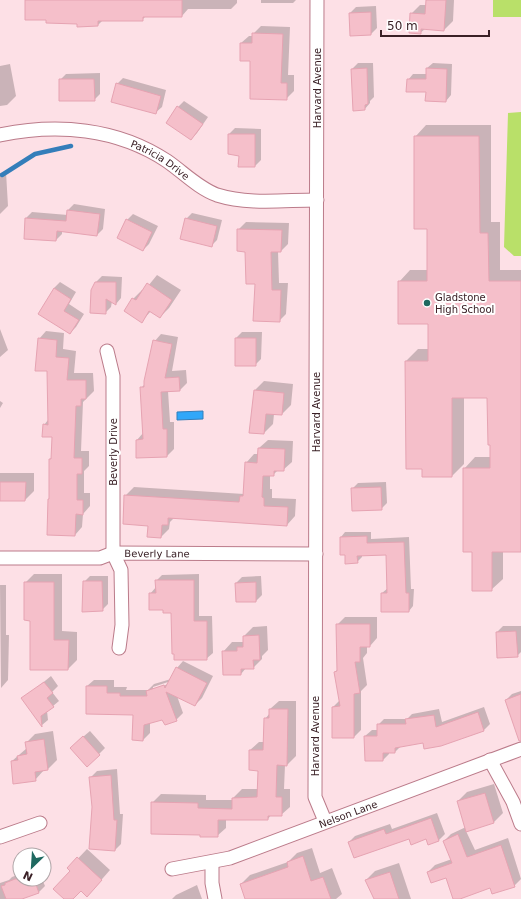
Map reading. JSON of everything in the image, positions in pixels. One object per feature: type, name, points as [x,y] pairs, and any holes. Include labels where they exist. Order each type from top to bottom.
[{"type":"street","name":"Harvard Avenue","points":[[317,0],[315,797],[325,822]]},
{"type":"street","name":"Patricia Drive","points":[[0,135],[23,130],[49,128],[90,131],[110,136],[148,150],[204,189],[226,198],[250,201],[317,200]]},
{"type":"street","name":"Beverly Drive","points":[[107,352],[112,376],[113,554]]},
{"type":"street","name":"Beverly Lane","points":[[0,558],[100,558],[113,554],[316,554]]},
{"type":"street","points":[[113,554],[121,570],[122,625],[119,648]]},
{"type":"street","name":"Nelson Lane","points":[[172,869],[230,858],[521,749]]},
{"type":"street","points":[[490,760],[513,802],[521,824]]},
{"type":"street","points":[[0,837],[40,823]]},
{"type":"street","points":[[212,862],[212,883],[215,899]]},
{"type":"green space","points":[[493,0],[521,0],[521,17],[493,17]]},
{"type":"green space","points":[[521,112],[521,256],[514,256],[504,247],[508,113]]},
{"type":"water","points":[[203,411],[203,419],[177,420],[177,412]]},
{"type":"building","points":[[25,0],[182,0],[182,17],[143,17],[143,21],[98,21],[98,26],[77,27],[77,24],[46,23],[46,20],[25,20]]},
{"type":"building","points":[[426,0],[446,0],[444,31],[421,29],[421,34],[409,33],[410,13],[425,14]]},
{"type":"building","points":[[371,12],[371,35],[350,36],[349,13]]},
{"type":"building","points":[[252,33],[283,34],[281,83],[287,83],[287,100],[250,99],[250,61],[240,61],[240,43],[252,43]]},
{"type":"building","points":[[367,68],[368,104],[365,105],[365,110],[353,111],[351,69]]},
{"type":"building","points":[[426,68],[447,69],[446,102],[425,101],[426,92],[406,92],[407,79],[426,79]]},
{"type":"building","points":[[59,79],[94,79],[95,101],[59,101]]},
{"type":"building","points":[[116,83],[161,96],[156,114],[111,102]]},
{"type":"building","points":[[177,106],[203,124],[191,140],[166,123]]},
{"type":"building","points":[[228,134],[255,134],[255,167],[238,167],[239,156],[228,154]]},
{"type":"building","points":[[414,136],[479,136],[480,233],[488,233],[489,281],[521,281],[521,552],[492,552],[492,591],[472,591],[472,552],[463,552],[463,468],[490,468],[487,398],[452,398],[452,477],[422,477],[422,469],[406,469],[405,361],[428,361],[428,324],[398,324],[398,281],[427,281],[427,229],[414,229]]},
{"type":"building","points":[[67,210],[100,214],[97,236],[57,231],[56,241],[24,239],[25,218],[66,221]]},
{"type":"building","points":[[185,218],[217,226],[212,247],[180,239]]},
{"type":"building","points":[[126,219],[152,232],[143,251],[117,238]]},
{"type":"building","points":[[237,229],[282,230],[281,252],[271,252],[272,290],[281,290],[280,322],[253,321],[255,284],[246,284],[245,252],[237,251]]},
{"type":"building","points":[[95,282],[116,282],[116,305],[106,299],[106,314],[90,313],[91,290]]},
{"type":"building","points":[[147,283],[172,300],[160,318],[149,311],[142,323],[124,311],[132,298],[136,300]]},
{"type":"building","points":[[54,288],[71,299],[64,311],[79,320],[70,334],[38,314]]},
{"type":"building","points":[[38,338],[57,340],[56,357],[69,358],[67,380],[86,380],[86,399],[81,399],[81,406],[76,406],[74,458],[82,458],[82,474],[77,474],[77,500],[83,500],[83,515],[76,514],[75,536],[47,535],[49,459],[51,459],[52,437],[42,437],[43,424],[48,425],[47,371],[35,371]]},
{"type":"building","points":[[235,338],[256,338],[256,366],[235,366]]},
{"type":"building","points":[[153,340],[172,344],[165,378],[179,377],[180,391],[161,392],[163,429],[167,429],[167,457],[136,458],[136,440],[143,439],[140,387],[144,387]]},
{"type":"building","points":[[254,390],[284,393],[282,415],[266,414],[264,434],[249,433]]},
{"type":"building","points":[[258,448],[285,449],[284,471],[274,471],[274,476],[263,476],[262,497],[264,498],[264,506],[288,507],[287,526],[168,518],[168,525],[162,525],[161,538],[147,537],[148,526],[123,524],[124,495],[239,502],[240,496],[243,496],[245,462],[257,463]]},
{"type":"building","points":[[0,482],[26,482],[25,501],[0,501]]},
{"type":"building","points":[[381,487],[382,510],[352,511],[351,488]]},
{"type":"building","points":[[367,536],[367,543],[404,542],[406,593],[409,593],[409,612],[381,612],[381,593],[387,593],[386,555],[357,556],[358,563],[345,564],[345,555],[340,555],[340,537]]},
{"type":"building","points":[[155,580],[194,580],[194,621],[207,621],[207,660],[174,660],[174,654],[172,654],[171,613],[163,613],[163,610],[149,610],[149,593],[156,593]]},
{"type":"building","points":[[83,581],[102,581],[103,611],[82,612]]},
{"type":"building","points":[[24,582],[54,582],[54,640],[69,640],[68,670],[30,670],[30,621],[24,620]]},
{"type":"building","points":[[256,582],[256,602],[236,602],[235,583]]},
{"type":"building","points":[[336,624],[370,624],[370,647],[360,647],[360,662],[355,662],[360,693],[354,694],[354,738],[332,738],[332,707],[340,706],[334,672],[337,671]]},
{"type":"building","points":[[516,631],[518,657],[497,658],[496,632]]},
{"type":"building","points":[[259,635],[260,660],[253,660],[254,669],[241,669],[241,675],[223,675],[222,651],[237,651],[237,647],[243,647],[243,636]]},
{"type":"building","points":[[176,667],[207,683],[195,706],[166,692],[177,721],[165,725],[162,720],[144,725],[143,741],[132,740],[133,715],[86,714],[86,686],[107,686],[107,693],[120,693],[120,696],[147,696],[146,691],[164,685],[165,688]]},
{"type":"building","points":[[44,682],[53,693],[47,698],[54,707],[41,716],[42,727],[21,698]]},
{"type":"building","points":[[521,694],[521,741],[519,741],[505,700]]},
{"type":"building","points":[[269,709],[288,709],[287,766],[277,765],[276,797],[282,797],[282,816],[268,816],[268,820],[218,820],[218,837],[151,834],[151,802],[198,803],[198,808],[232,809],[232,798],[257,797],[258,771],[249,770],[249,750],[263,750],[264,718],[269,718]]},
{"type":"building","points":[[478,712],[484,731],[441,746],[424,749],[423,743],[395,748],[395,753],[383,753],[383,761],[365,761],[364,736],[377,736],[377,724],[406,724],[405,719],[434,715],[436,727]]},
{"type":"building","points":[[83,736],[100,755],[87,767],[70,748]]},
{"type":"building","points":[[44,739],[48,770],[35,772],[36,781],[13,784],[11,761],[18,760],[17,756],[27,754],[25,742]]},
{"type":"building","points":[[111,775],[114,820],[117,820],[115,851],[89,849],[92,807],[89,777]]},
{"type":"building","points":[[485,793],[494,823],[466,832],[457,801]]},
{"type":"building","points":[[431,818],[439,841],[428,845],[426,839],[411,845],[409,839],[354,858],[348,842],[384,829],[386,834]]},
{"type":"building","points":[[458,834],[467,857],[501,845],[515,887],[492,894],[490,888],[460,899],[453,899],[446,878],[431,883],[427,872],[452,863],[443,841]]},
{"type":"building","points":[[303,856],[311,881],[323,877],[331,899],[245,899],[240,884],[288,867],[287,862]]},
{"type":"building","points":[[77,857],[102,880],[87,897],[81,891],[73,899],[64,899],[53,889],[70,871],[67,868]]},
{"type":"building","points":[[390,872],[399,899],[374,899],[365,880]]},
{"type":"building","points":[[12,880],[12,887],[37,887],[39,893],[22,899],[6,899],[1,886],[5,885],[5,883]]},
{"type":"waterway","points":[[2,175],[35,154],[71,146]]},
{"type":"place","name":"Gladstone High School","points":[[427,303]]}]
